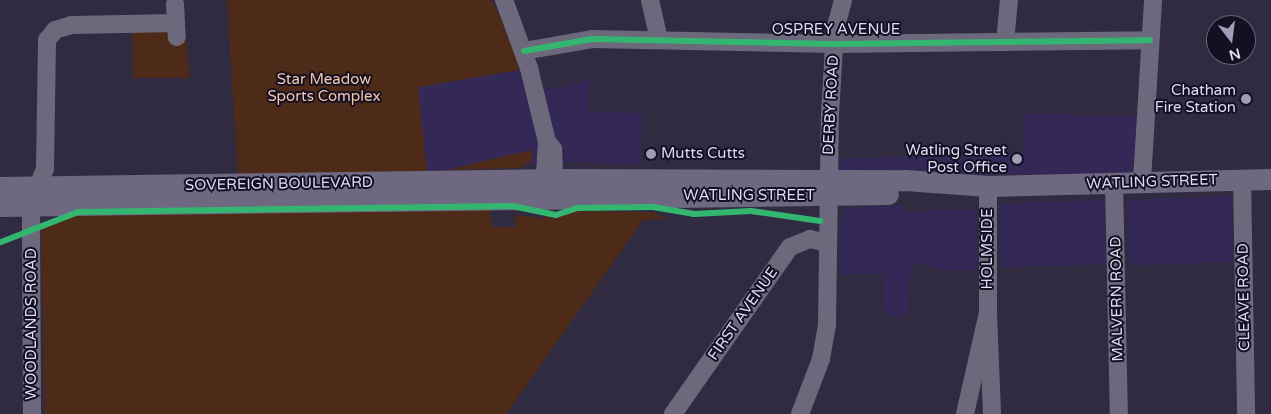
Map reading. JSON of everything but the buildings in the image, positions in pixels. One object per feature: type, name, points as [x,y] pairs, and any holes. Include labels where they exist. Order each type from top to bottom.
[{"type":"main road","name":"WATLING STREET","points":[[550,188],[828,188],[906,193],[942,186],[1271,179]]},
{"type":"main road","name":"SOVEREIGN BOULEVARD","points":[[0,187],[34,196]]},
{"type":"main road","name":"SOVEREIGN BOULEVARD","points":[[0,206],[34,196],[550,188]]},
{"type":"main road","name":"WATLING STREET","points":[[550,188],[805,196],[828,188]]},
{"type":"street","points":[[504,0],[524,51],[547,142],[550,188]]},
{"type":"street","points":[[650,0],[659,40]]},
{"type":"street","name":"DERBY ROAD","points":[[800,414],[826,333],[828,188],[834,44],[843,0]]},
{"type":"street","points":[[1005,42],[1009,0]]},
{"type":"street","points":[[1142,182],[1153,0]]},
{"type":"street","points":[[34,196],[45,169],[46,47],[52,33],[70,24],[176,30],[175,4]]},
{"type":"street","name":"OSPREY AVENUE","points":[[524,51],[589,39],[834,44],[1150,40]]},
{"type":"street","name":"CLEAVE ROAD","points":[[1242,180],[1246,414]]},
{"type":"street","name":"MALVERN ROAD","points":[[1114,183],[1119,414]]},
{"type":"street","name":"HOLMSIDE","points":[[988,186],[988,313],[992,414]]},
{"type":"street","name":"WOODLANDS ROAD","points":[[32,414],[34,196]]},
{"type":"street","points":[[805,196],[816,211],[828,243]]},
{"type":"street","name":"FIRST AVENUE","points":[[673,414],[788,250],[810,238],[828,243]]},
{"type":"street","name":"HOLMSIDE","points":[[965,414],[988,313]]},
{"type":"street","points":[[972,377],[991,378]]},
{"type":"shaded area","points":[[519,70],[547,90],[590,80],[589,112],[642,113],[641,164],[553,162],[427,172],[418,87]]},
{"type":"shaded area","points":[[1023,114],[1138,116],[1139,173],[836,176],[834,159],[1023,152]]},
{"type":"shaded area","points":[[1231,196],[1233,262],[1129,266],[1127,200]]},
{"type":"shaded area","points":[[1104,200],[1106,264],[1001,268],[999,204]]},
{"type":"shaded area","points":[[902,205],[903,212],[976,209],[978,269],[944,270],[911,262],[908,315],[885,316],[883,274],[840,275],[839,230],[846,208]]},
{"type":"green space","name":"Star Meadow Sports Complex","points":[[227,0],[492,0],[516,52],[519,70],[418,87],[427,172],[238,177]]},
{"type":"green space","points":[[132,30],[165,31],[170,41],[186,40],[190,78],[133,78]]},
{"type":"green space","points":[[531,150],[533,160],[520,168],[447,170]]},
{"type":"green space","points":[[489,207],[492,227],[515,227],[516,215],[543,218],[569,211],[652,212],[669,219],[643,220],[506,414],[45,414],[41,227],[73,212]]},
{"type":"cycle path","points":[[524,51],[592,39],[834,44],[1150,40]]},
{"type":"cycle path","points":[[1,242],[78,212],[512,206],[556,215],[577,208],[653,207],[694,214],[751,211],[820,221]]},
{"type":"place","name":"Chatham Fire Station","points":[[1246,99]]},
{"type":"place","name":"Mutts Cutts","points":[[651,154]]},
{"type":"place","name":"Watling Street Post Office","points":[[1017,159]]}]
